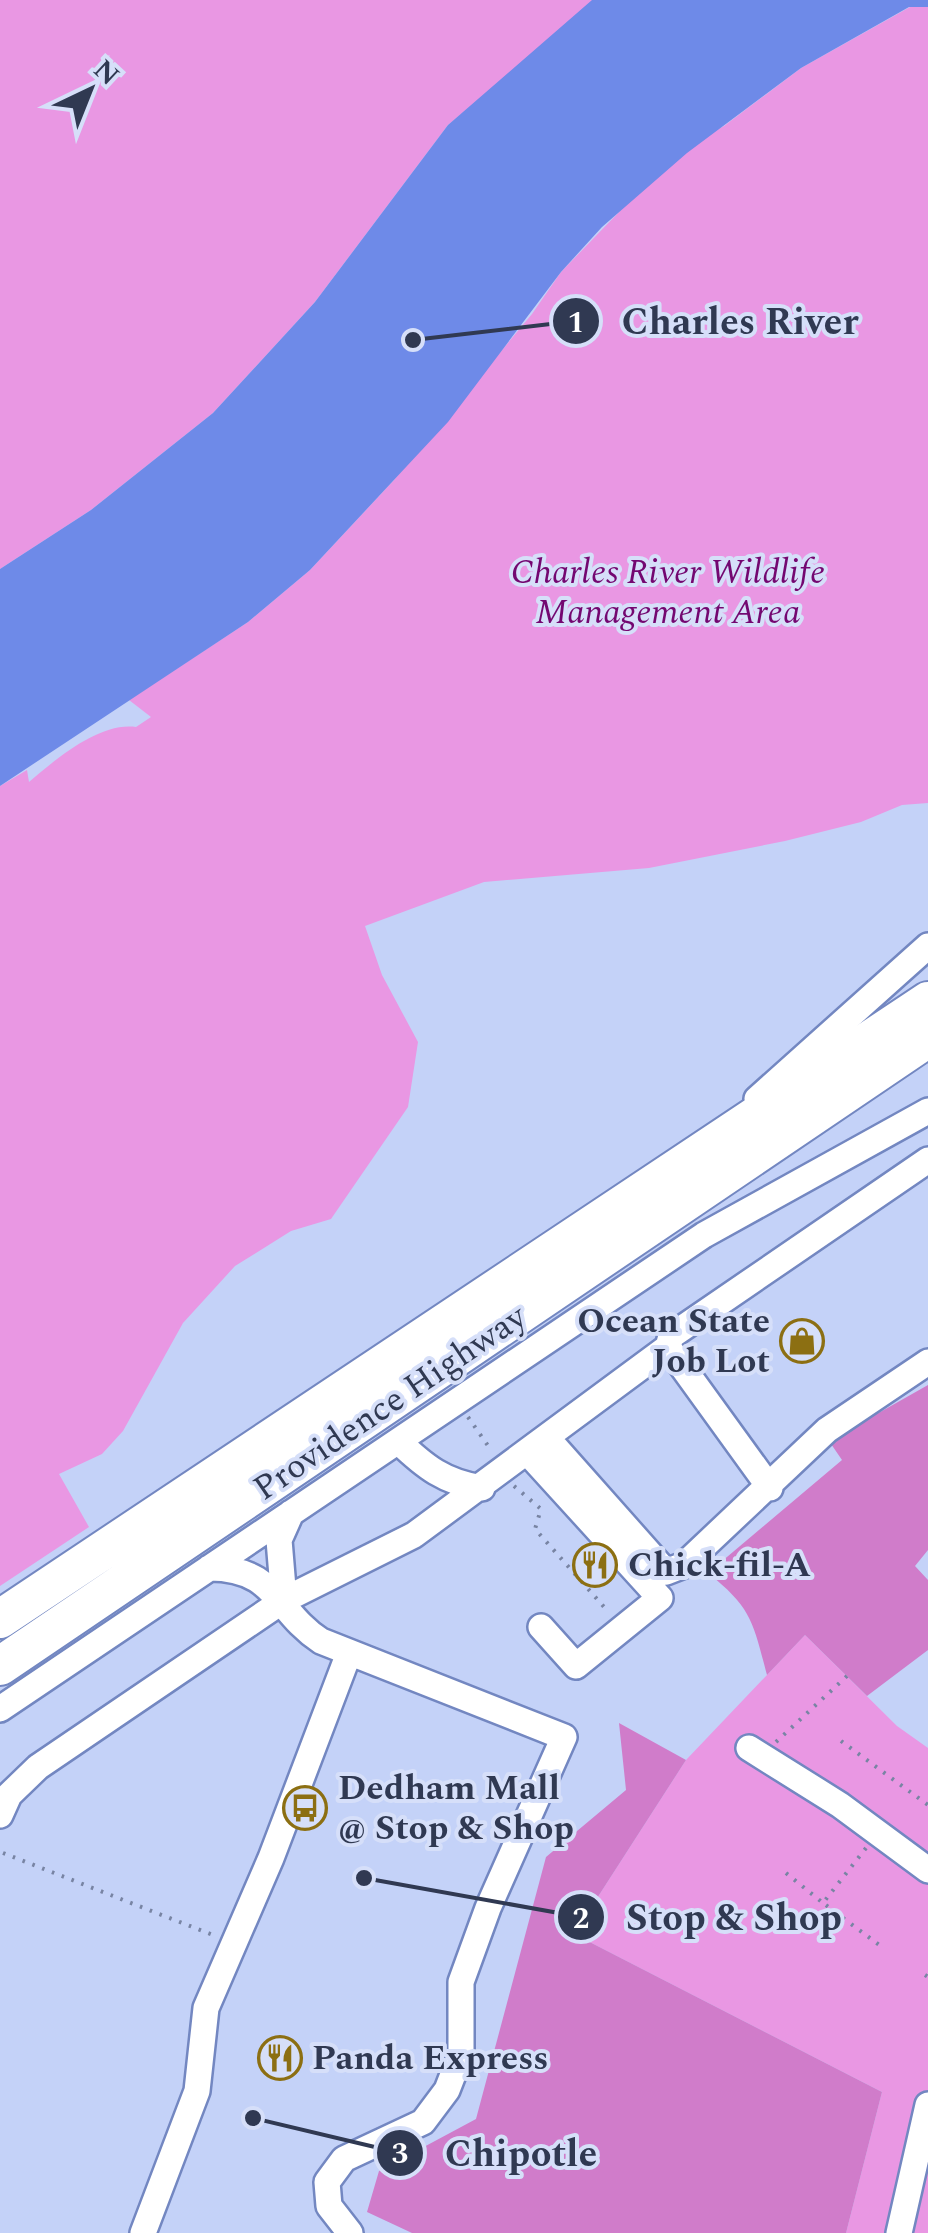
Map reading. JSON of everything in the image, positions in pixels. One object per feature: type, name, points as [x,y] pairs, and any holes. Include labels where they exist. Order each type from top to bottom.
[{"type":"highway","name":"Providence Highway","points":[[0,1619],[928,1001]]},
{"type":"highway","name":"Providence Highway","points":[[0,1666],[928,1038]]},
{"type":"street","points":[[704,1150],[804,1053],[928,946]]},
{"type":"street","points":[[0,1709],[704,1235],[928,1111]]},
{"type":"street","points":[[0,1815],[10,1795],[38,1768],[284,1600],[392,1547],[440,1517],[668,1347],[671,1336],[683,1327],[925,1169]]},
{"type":"street","points":[[668,1347],[770,1488]]},
{"type":"street","points":[[538,1446],[666,1572],[684,1565],[770,1488],[827,1430],[928,1362]]},
{"type":"street","points":[[398,1441],[429,1471],[453,1483],[482,1488]]},
{"type":"street","points":[[538,1446],[660,1598],[576,1666],[541,1627]]},
{"type":"street","points":[[429,1471],[438,1489],[440,1517]]},
{"type":"street","points":[[284,1600],[279,1540],[292,1512]]},
{"type":"street","points":[[209,1568],[242,1570],[284,1600],[309,1633],[349,1653],[564,1737],[488,1908],[461,1982],[461,2054],[447,2090],[423,2122],[344,2159],[327,2182],[329,2206],[350,2233]]},
{"type":"street","points":[[143,2233],[197,2091],[206,2008],[271,1858],[349,1653]]},
{"type":"street","points":[[755,1752],[928,1870]]},
{"type":"street","points":[[899,2233],[928,2105]]},
{"type":"path","points":[[466,1413],[489,1446]]},
{"type":"path","points":[[512,1482],[541,1509],[535,1529],[605,1608]]},
{"type":"path","points":[[755,1752],[847,1676]]},
{"type":"path","points":[[841,1741],[928,1805]]},
{"type":"path","points":[[823,1903],[878,1833]]},
{"type":"path","points":[[4,1854],[213,1935]]},
{"type":"path","points":[[786,1873],[882,1948]]},
{"type":"green space","points":[[0,0],[597,0],[448,125],[315,302],[213,413],[91,510],[0,569]]},
{"type":"green space","name":"Charles River Wildlife Management Area","points":[[910,7],[928,7],[928,803],[902,805],[861,822],[785,841],[649,868],[484,882],[365,926],[382,975],[418,1042],[408,1107],[331,1219],[291,1231],[235,1266],[183,1323],[123,1431],[102,1454],[59,1474],[89,1527],[0,1586],[0,786],[27,770],[29,782],[94,736],[136,727],[151,717],[129,700],[248,622],[310,570],[394,480],[532,314],[561,272],[679,150],[724,126],[801,68]]},
{"type":"green space","points":[[805,1635],[897,1726],[928,1748],[928,2233],[846,2233],[882,2092],[574,1934],[686,1760]]},
{"type":"shaded area","points":[[928,1385],[928,1550],[915,1566],[928,1580],[928,1650],[867,1696],[805,1635],[767,1675],[749,1617],[734,1596],[708,1573],[842,1460],[829,1441]]},
{"type":"shaded area","points":[[619,1723],[686,1760],[574,1934],[882,2092],[846,2233],[412,2233],[367,2212],[379,2171],[476,2119],[546,1857],[626,1790]]},
{"type":"water","points":[[592,0],[928,0],[928,7],[909,7],[801,68],[687,153],[602,227],[561,272],[448,422],[310,570],[248,622],[0,786],[0,569],[91,510],[213,413],[315,302],[448,125]]},
{"type":"place","name":"Charles River","points":[[413,340]]},
{"type":"place","name":"Ocean State Job Lot","points":[[802,1341]]},
{"type":"place","name":"Chick-fil-A","points":[[595,1565]]},
{"type":"place","name":"Dedham Mall @ Stop & Shop","points":[[305,1808]]},
{"type":"place","name":"Stop & Shop","points":[[364,1878]]},
{"type":"place","name":"Panda Express","points":[[280,2058]]},
{"type":"place","name":"Chipotle","points":[[253,2118]]}]
